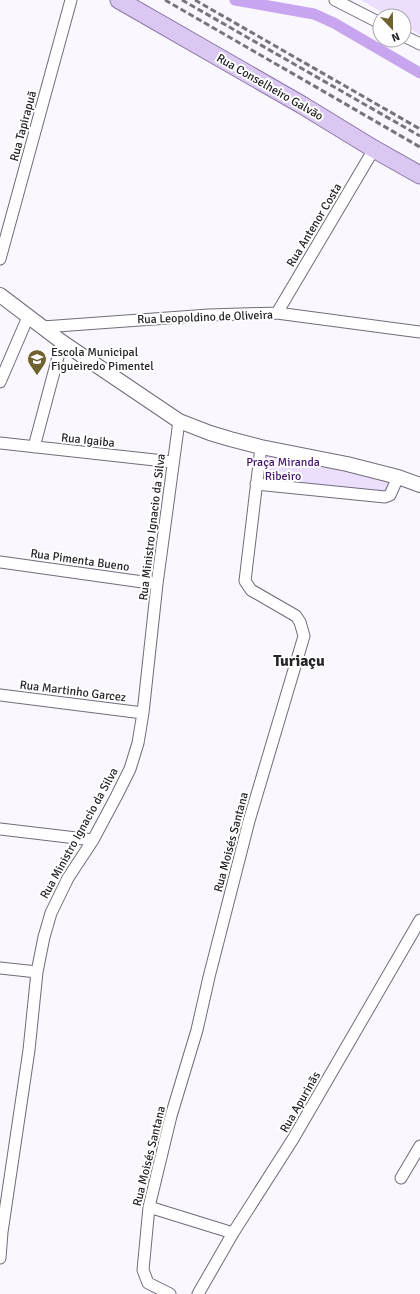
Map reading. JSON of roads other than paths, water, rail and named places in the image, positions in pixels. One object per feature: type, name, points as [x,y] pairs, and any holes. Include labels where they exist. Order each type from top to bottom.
[{"type":"main road","name":"Rua Conselheiro Galvão","points":[[119,0],[302,105],[420,175]]},
{"type":"street","name":"Rua Tapirapuã","points":[[0,259],[71,0]]},
{"type":"street","points":[[335,0],[372,19]]},
{"type":"street","name":"Rua Antenor Costa","points":[[277,314],[374,149]]},
{"type":"street","points":[[0,295],[62,342],[179,421],[210,434],[261,447],[347,464],[398,477],[420,485]]},
{"type":"street","name":"Rua Leopoldino de Oliveira","points":[[43,327],[209,315],[277,314],[420,332]]},
{"type":"street","points":[[0,382],[28,317]]},
{"type":"street","points":[[34,446],[62,342]]},
{"type":"street","name":"Rua Ministro Ignacio da Silva","points":[[0,1258],[1,1232],[29,1050],[37,972],[44,937],[51,913],[68,878],[93,840],[130,769],[138,743],[143,713],[157,584],[179,421]]},
{"type":"street","name":"Rua Igaiba","points":[[0,443],[173,462]]},
{"type":"street","name":"Rua Moisés Santana","points":[[170,1294],[148,1283],[143,1270],[149,1207],[172,1116],[197,1030],[249,821],[304,636],[300,622],[296,616],[251,590],[245,581],[261,447]]},
{"type":"street","points":[[256,484],[385,497],[390,495],[398,477]]},
{"type":"street","name":"Rua Pimenta Bueno","points":[[0,562],[157,584]]},
{"type":"street","name":"Rua Martinho Garcez","points":[[0,696],[143,713]]},
{"type":"street","points":[[0,829],[93,840]]},
{"type":"street","name":"Rua Apurinãs","points":[[198,1294],[233,1232],[293,1139],[420,920]]},
{"type":"street","points":[[0,968],[37,972]]},
{"type":"street","points":[[401,1178],[420,1146]]},
{"type":"street","points":[[149,1207],[233,1232]]},
{"type":"waterway","points":[[235,0],[314,14],[334,23],[420,73]]},
{"type":"railway","points":[[165,0],[420,147]]},
{"type":"railway","points":[[182,0],[420,136]]},
{"type":"railway","points":[[195,0],[420,129]]},
{"type":"place","name":"Escola Municipal Figueiredo Pimentel","points":[[37,376]]},
{"type":"district","name":"Turiaçu","points":[[299,660]]},
{"type":"park label","name":"Praça Miranda Ribeiro","points":[[283,469]]}]
